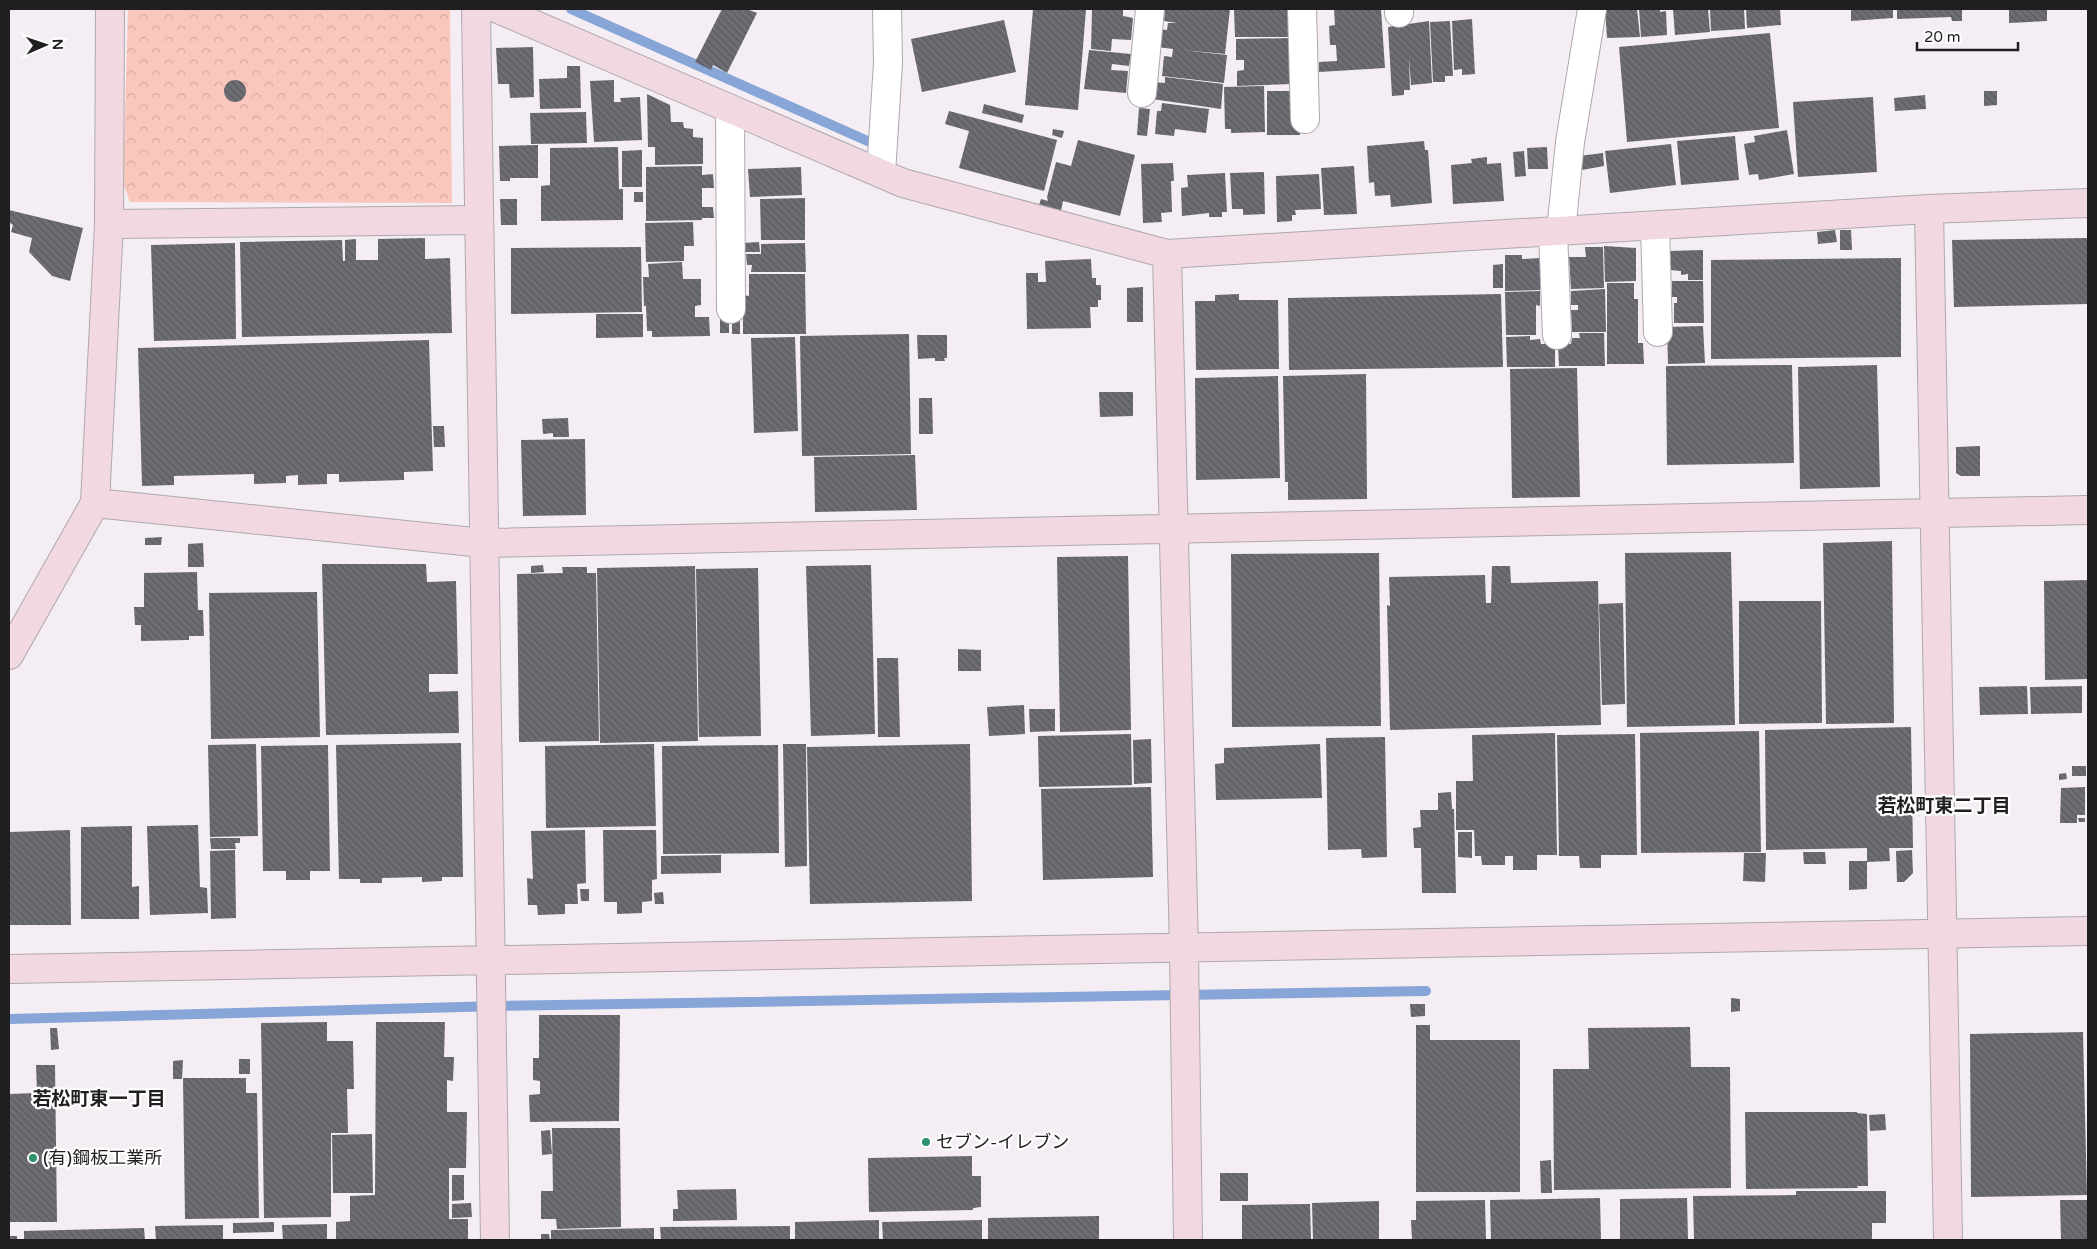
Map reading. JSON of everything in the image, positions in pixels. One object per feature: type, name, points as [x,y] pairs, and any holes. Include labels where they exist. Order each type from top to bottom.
[{"type":"street","points":[[9,655],[95,503],[109,224],[110,9]]},
{"type":"street","points":[[476,9],[483,543],[496,1240]]},
{"type":"street","points":[[498,9],[730,109],[882,162],[903,183],[1167,254],[1560,219],[1654,226],[1928,209],[2088,203]]},
{"type":"street","points":[[882,162],[888,63],[887,9]]},
{"type":"street","points":[[1142,93],[1150,9]]},
{"type":"street","points":[[1302,9],[1305,119]]},
{"type":"street","points":[[1557,335],[1560,219],[1570,142],[1592,9]]},
{"type":"street","points":[[730,109],[731,309]]},
{"type":"street","points":[[1928,209],[1948,1240]]},
{"type":"street","points":[[109,224],[479,220]]},
{"type":"street","points":[[1654,226],[1658,332]]},
{"type":"street","points":[[1167,254],[1184,948],[1188,1240]]},
{"type":"street","points":[[95,503],[483,543],[2088,510]]},
{"type":"street","points":[[9,970],[2088,931]]},
{"type":"green space","points":[[128,9],[450,9],[452,203],[130,202],[123,183]]},
{"type":"building","points":[[722,9],[747,9],[757,13],[727,73],[713,65],[711,70],[695,62]]},
{"type":"building","points":[[1033,9],[1086,9],[1078,110],[1025,105]]},
{"type":"building","points":[[1092,9],[1123,9],[1123,16],[1133,18],[1131,40],[1112,39],[1111,51],[1091,49]]},
{"type":"building","points":[[1165,9],[1230,9],[1225,54],[1182,50],[1227,55],[1224,83],[1162,76],[1164,56],[1172,57],[1173,49],[1157,47],[1159,29],[1167,30],[1168,23],[1177,23],[1164,21]]},
{"type":"building","points":[[1234,9],[1299,10],[1299,37],[1235,37]]},
{"type":"building","points":[[1334,9],[1381,9],[1385,68],[1319,72],[1319,62],[1337,61],[1336,45],[1330,45],[1329,26],[1335,25]]},
{"type":"building","points":[[1605,9],[1637,9],[1640,37],[1607,38]]},
{"type":"building","points":[[1639,9],[1660,9],[1660,12],[1666,11],[1667,35],[1641,37]]},
{"type":"building","points":[[1673,9],[1708,9],[1710,32],[1675,35]]},
{"type":"building","points":[[1710,9],[1744,9],[1745,29],[1711,31]]},
{"type":"building","points":[[1746,9],[1780,9],[1781,25],[1747,28]]},
{"type":"building","points":[[1851,9],[1893,9],[1893,18],[1851,21]]},
{"type":"building","points":[[1897,9],[1962,9],[1962,21],[1952,21],[1951,17],[1897,19]]},
{"type":"building","points":[[2009,9],[2047,9],[2047,21],[2009,23]]},
{"type":"building","points":[[1472,19],[1475,74],[1462,75],[1462,69],[1454,70],[1452,21]]},
{"type":"building","points":[[1004,20],[1016,72],[922,92],[911,39]]},
{"type":"building","points":[[1429,21],[1432,83],[1411,85],[1409,57],[1410,90],[1404,90],[1404,95],[1392,96],[1388,27]]},
{"type":"building","points":[[1450,21],[1453,76],[1445,76],[1445,82],[1433,82],[1430,22]]},
{"type":"building","points":[[1770,33],[1779,128],[1627,142],[1619,47]]},
{"type":"building","points":[[1292,38],[1293,84],[1237,86],[1237,71],[1244,70],[1244,60],[1236,60],[1236,39]]},
{"type":"building","points":[[533,47],[534,97],[510,98],[509,84],[498,84],[496,48]]},
{"type":"building","points":[[1089,50],[1131,54],[1129,66],[1112,64],[1111,70],[1128,71],[1126,93],[1084,89]]},
{"type":"building","points":[[567,66],[580,66],[581,108],[540,109],[539,79],[567,78]]},
{"type":"building","points":[[1165,77],[1223,84],[1221,109],[1152,99],[1154,82],[1165,83]]},
{"type":"building","points":[[235,80],[243,83],[246,91],[243,99],[235,102],[227,99],[224,91],[227,83]]},
{"type":"building","points":[[614,80],[614,102],[621,102],[620,98],[640,97],[642,140],[594,142],[590,81]]},
{"type":"building","points":[[1264,86],[1265,132],[1231,133],[1231,129],[1225,129],[1224,87]]},
{"type":"building","points":[[1267,91],[1299,91],[1300,135],[1267,135]]},
{"type":"building","points":[[1984,91],[1997,91],[1997,105],[1984,106]]},
{"type":"building","points":[[647,94],[670,105],[671,122],[683,122],[684,128],[693,129],[693,137],[703,138],[703,164],[655,165],[655,147],[648,147]]},
{"type":"building","points":[[1925,95],[1926,109],[1895,111],[1894,98]]},
{"type":"building","points":[[1873,97],[1877,172],[1798,177],[1793,102]]},
{"type":"building","points":[[1162,103],[1209,109],[1206,133],[1175,129],[1174,136],[1155,134],[1157,111],[1161,111]]},
{"type":"building","points":[[984,104],[1024,115],[1022,123],[982,113]]},
{"type":"building","points":[[1139,108],[1150,109],[1147,136],[1137,135]]},
{"type":"building","points":[[949,111],[1057,140],[1044,191],[959,168],[969,131],[945,124]]},
{"type":"building","points":[[586,112],[587,143],[531,144],[530,113]]},
{"type":"building","points":[[1053,129],[1064,131],[1062,138],[1052,135]]},
{"type":"building","points":[[1787,130],[1794,174],[1759,180],[1758,174],[1749,175],[1744,144],[1755,142],[1754,136]]},
{"type":"building","points":[[1735,136],[1739,180],[1681,185],[1677,141]]},
{"type":"building","points":[[1078,140],[1135,155],[1120,216],[1063,201],[1061,211],[1039,205],[1041,199],[1048,201],[1047,197],[1056,162],[1071,166]]},
{"type":"building","points":[[1424,141],[1425,150],[1428,150],[1432,203],[1391,207],[1390,195],[1375,196],[1374,182],[1369,183],[1367,146]]},
{"type":"building","points":[[1671,144],[1676,185],[1610,193],[1605,151]]},
{"type":"building","points":[[538,145],[538,178],[510,178],[510,181],[500,181],[499,146]]},
{"type":"building","points":[[618,147],[619,189],[623,189],[623,220],[541,221],[541,186],[550,185],[550,148]]},
{"type":"building","points":[[1547,147],[1548,169],[1528,169],[1527,148]]},
{"type":"building","points":[[642,150],[642,187],[622,187],[622,151]]},
{"type":"building","points":[[1524,151],[1526,176],[1515,177],[1513,152]]},
{"type":"building","points":[[1603,153],[1604,166],[1582,170],[1579,156]]},
{"type":"building","points":[[1487,157],[1487,164],[1501,163],[1504,201],[1453,204],[1451,165],[1472,163],[1471,159]]},
{"type":"building","points":[[1173,163],[1174,181],[1171,181],[1172,212],[1161,213],[1162,222],[1143,223],[1141,164]]},
{"type":"building","points":[[702,166],[702,175],[713,174],[714,188],[702,188],[702,207],[713,207],[714,218],[646,221],[646,167]]},
{"type":"building","points":[[1354,166],[1357,214],[1324,215],[1321,168]]},
{"type":"building","points":[[801,167],[802,195],[750,197],[748,169]]},
{"type":"building","points":[[1264,172],[1265,214],[1243,215],[1243,209],[1232,209],[1230,173]]},
{"type":"building","points":[[1225,173],[1227,212],[1222,212],[1222,217],[1209,217],[1209,213],[1182,216],[1181,188],[1188,187],[1187,175]]},
{"type":"building","points":[[1319,174],[1321,209],[1295,210],[1296,215],[1292,215],[1292,221],[1277,222],[1276,176]]},
{"type":"building","points":[[634,192],[643,192],[643,202],[634,202]]},
{"type":"building","points":[[805,198],[805,240],[761,240],[760,199]]},
{"type":"building","points":[[500,199],[517,199],[517,225],[501,225]]},
{"type":"building","points":[[9,210],[83,228],[70,281],[52,276],[29,252],[32,238],[11,232],[13,225],[9,222]]},
{"type":"building","points":[[693,222],[694,246],[684,246],[684,261],[646,262],[645,223]]},
{"type":"building","points":[[1835,230],[1837,242],[1818,244],[1817,232]]},
{"type":"building","points":[[1840,230],[1851,230],[1852,250],[1840,250]]},
{"type":"building","points":[[425,238],[425,259],[450,258],[452,333],[242,337],[240,242],[342,240],[343,261],[345,261],[345,240],[356,239],[356,260],[378,260],[378,239]]},
{"type":"building","points":[[2088,238],[2088,304],[1954,307],[1952,240]]},
{"type":"building","points":[[759,242],[760,252],[742,252],[742,243]]},
{"type":"building","points":[[235,243],[236,339],[154,341],[151,245]]},
{"type":"building","points":[[805,243],[806,272],[751,272],[752,265],[747,265],[746,254],[761,254],[761,244]]},
{"type":"building","points":[[1604,246],[1636,248],[1636,281],[1605,282]]},
{"type":"building","points":[[641,247],[642,312],[511,314],[511,248]]},
{"type":"building","points":[[1585,247],[1603,247],[1604,288],[1571,289],[1569,257],[1586,257]]},
{"type":"building","points":[[1703,250],[1703,280],[1688,280],[1688,274],[1681,275],[1681,271],[1670,270],[1670,251]]},
{"type":"building","points":[[1505,255],[1522,255],[1522,259],[1540,258],[1540,290],[1505,291]]},
{"type":"building","points":[[1901,258],[1901,357],[1711,359],[1711,260]]},
{"type":"building","points":[[1091,259],[1092,278],[1096,278],[1096,285],[1101,285],[1101,300],[1098,300],[1098,307],[1090,307],[1091,328],[1027,329],[1026,273],[1038,273],[1038,282],[1046,282],[1045,261]]},
{"type":"building","points":[[682,262],[683,279],[701,279],[701,305],[695,306],[695,317],[709,317],[710,336],[652,337],[652,331],[647,331],[646,306],[644,306],[643,277],[649,277],[648,264]]},
{"type":"building","points":[[1503,264],[1503,288],[1493,288],[1493,265]]},
{"type":"building","points":[[749,274],[805,274],[806,334],[743,334],[743,295],[749,296]]},
{"type":"building","points":[[1672,281],[1703,281],[1704,323],[1674,323],[1674,303],[1677,303],[1677,297],[1672,297]]},
{"type":"building","points":[[1607,283],[1634,283],[1634,299],[1638,299],[1638,343],[1643,343],[1644,364],[1607,364]]},
{"type":"building","points":[[1143,287],[1143,322],[1127,322],[1127,288]]},
{"type":"building","points":[[1605,289],[1606,332],[1572,332],[1571,310],[1578,310],[1578,305],[1571,305],[1571,291]]},
{"type":"building","points":[[1540,291],[1540,306],[1536,305],[1536,335],[1506,335],[1505,292]]},
{"type":"building","points":[[1239,294],[1239,300],[1278,300],[1279,369],[1196,370],[1195,301],[1215,301],[1215,295]]},
{"type":"building","points":[[1501,294],[1503,367],[1289,370],[1288,298]]},
{"type":"building","points":[[732,311],[740,311],[740,334],[732,334]]},
{"type":"building","points":[[720,312],[729,313],[729,333],[720,333]]},
{"type":"building","points":[[596,314],[643,314],[643,337],[596,338]]},
{"type":"building","points":[[1703,326],[1705,363],[1668,364],[1667,327]]},
{"type":"building","points":[[1579,333],[1604,333],[1605,366],[1559,366],[1558,344],[1571,344],[1572,338],[1580,338]]},
{"type":"building","points":[[909,334],[911,454],[802,456],[800,336]]},
{"type":"building","points":[[917,335],[947,335],[947,358],[944,358],[945,361],[935,361],[935,358],[918,359]]},
{"type":"building","points":[[1530,336],[1530,340],[1540,339],[1541,344],[1555,344],[1555,367],[1507,367],[1506,337]]},
{"type":"building","points":[[795,337],[798,431],[754,433],[751,338]]},
{"type":"building","points":[[429,340],[433,471],[404,472],[404,480],[339,482],[339,474],[327,474],[327,484],[298,485],[298,475],[286,476],[286,483],[254,484],[254,474],[174,476],[174,485],[142,486],[138,348]]},
{"type":"building","points":[[1792,365],[1794,463],[1667,465],[1666,366]]},
{"type":"building","points":[[1877,365],[1880,487],[1800,489],[1798,367]]},
{"type":"building","points":[[1577,368],[1580,497],[1512,498],[1510,369]]},
{"type":"building","points":[[1366,374],[1367,499],[1288,500],[1288,482],[1285,482],[1283,376]]},
{"type":"building","points":[[1278,376],[1280,478],[1196,480],[1195,378]]},
{"type":"building","points":[[1099,392],[1133,392],[1133,416],[1100,417]]},
{"type":"building","points":[[919,398],[932,398],[933,434],[919,434]]},
{"type":"building","points":[[568,418],[569,437],[553,437],[553,433],[543,434],[542,419]]},
{"type":"building","points":[[433,426],[444,426],[445,447],[434,447]]},
{"type":"building","points":[[585,439],[586,515],[523,516],[521,440]]},
{"type":"building","points":[[1980,446],[1980,476],[1961,476],[1956,473],[1956,447]]},
{"type":"building","points":[[915,455],[917,510],[815,512],[814,457]]},
{"type":"building","points":[[162,537],[161,545],[145,545],[145,538]]},
{"type":"building","points":[[1892,541],[1894,723],[1826,724],[1823,543]]},
{"type":"building","points":[[203,543],[204,567],[188,567],[188,544]]},
{"type":"building","points":[[1731,552],[1735,725],[1627,727],[1625,553]]},
{"type":"building","points":[[1379,553],[1381,726],[1232,727],[1231,554]]},
{"type":"building","points":[[1128,556],[1131,730],[1060,732],[1057,557]]},
{"type":"building","points":[[322,564],[426,564],[427,582],[456,581],[458,674],[429,674],[429,692],[458,691],[459,733],[326,735]]},
{"type":"building","points":[[543,565],[544,572],[531,573],[531,566]]},
{"type":"building","points":[[871,565],[875,734],[811,736],[806,566]]},
{"type":"building","points":[[695,566],[698,741],[600,743],[597,568]]},
{"type":"building","points":[[1492,566],[1510,566],[1511,583],[1598,581],[1601,725],[1390,730],[1387,605],[1390,606],[1389,577],[1485,575],[1486,603],[1491,603]]},
{"type":"building","points":[[562,567],[587,567],[587,573],[596,573],[599,741],[519,742],[517,574],[563,573]]},
{"type":"building","points":[[758,568],[761,736],[699,737],[696,569]]},
{"type":"building","points":[[197,572],[198,610],[203,610],[204,636],[189,636],[189,640],[141,641],[141,625],[135,625],[134,607],[144,607],[144,573]]},
{"type":"building","points":[[2088,580],[2088,679],[2045,680],[2044,581]]},
{"type":"building","points":[[317,592],[320,737],[211,739],[209,593]]},
{"type":"building","points":[[1739,601],[1821,601],[1822,723],[1739,724]]},
{"type":"building","points":[[1623,603],[1625,704],[1602,705],[1599,604]]},
{"type":"building","points":[[958,649],[981,650],[981,671],[958,671]]},
{"type":"building","points":[[877,658],[898,658],[900,737],[878,737]]},
{"type":"building","points":[[2027,686],[2028,714],[1980,715],[1979,687]]},
{"type":"building","points":[[2082,686],[2082,713],[2031,714],[2030,687]]},
{"type":"building","points":[[1024,705],[1025,734],[989,736],[987,707]]},
{"type":"building","points":[[1029,709],[1055,709],[1055,731],[1030,732]]},
{"type":"building","points":[[1911,727],[1913,848],[1889,848],[1890,861],[1867,862],[1867,848],[1766,850],[1765,730]]},
{"type":"building","points":[[1759,731],[1761,852],[1641,853],[1640,733]]},
{"type":"building","points":[[1555,733],[1557,855],[1537,855],[1537,870],[1513,870],[1513,856],[1505,856],[1505,865],[1482,865],[1481,856],[1475,856],[1474,830],[1456,830],[1456,781],[1473,781],[1472,735]]},
{"type":"building","points":[[1131,734],[1132,785],[1039,787],[1038,736]]},
{"type":"building","points":[[1635,734],[1637,855],[1601,855],[1601,868],[1580,868],[1579,856],[1559,856],[1557,735]]},
{"type":"building","points":[[1385,737],[1387,857],[1362,858],[1361,849],[1328,850],[1326,738]]},
{"type":"building","points":[[1151,739],[1152,783],[1134,784],[1133,740]]},
{"type":"building","points":[[461,743],[463,877],[442,877],[442,881],[422,882],[422,877],[382,878],[382,883],[360,883],[360,879],[339,879],[336,745]]},
{"type":"building","points":[[256,744],[258,836],[210,837],[208,745]]},
{"type":"building","points":[[654,744],[656,826],[546,828],[545,746]]},
{"type":"building","points":[[783,744],[806,744],[807,866],[785,867]]},
{"type":"building","points":[[970,744],[972,901],[810,904],[807,747]]},
{"type":"building","points":[[1320,744],[1322,798],[1216,800],[1215,764],[1224,763],[1224,748]]},
{"type":"building","points":[[328,745],[330,871],[310,871],[310,880],[286,880],[286,871],[263,871],[261,746]]},
{"type":"building","points":[[778,745],[779,853],[663,854],[662,746]]},
{"type":"building","points":[[2072,766],[2086,766],[2086,776],[2072,776]]},
{"type":"building","points":[[2066,773],[2067,779],[2059,780],[2059,774]]},
{"type":"building","points":[[1151,787],[1153,877],[1043,880],[1041,789]]},
{"type":"building","points":[[2085,787],[2085,815],[2077,815],[2077,823],[2060,823],[2061,788]]},
{"type":"building","points":[[1451,792],[1452,809],[1454,809],[1456,893],[1422,893],[1421,848],[1414,848],[1413,828],[1421,827],[1420,810],[1438,810],[1438,793]]},
{"type":"building","points":[[2078,818],[2085,818],[2085,822],[2079,822]]},
{"type":"building","points":[[198,825],[200,887],[207,888],[208,913],[150,915],[147,826]]},
{"type":"building","points":[[132,826],[132,887],[139,886],[139,919],[81,919],[81,827]]},
{"type":"building","points":[[70,830],[71,925],[9,925],[9,832]]},
{"type":"building","points":[[585,830],[586,883],[577,884],[578,904],[565,904],[565,914],[538,915],[537,905],[528,905],[527,878],[533,879],[531,831]]},
{"type":"building","points":[[603,830],[656,830],[657,879],[652,880],[652,901],[642,902],[642,913],[617,914],[617,902],[604,902]]},
{"type":"building","points":[[1458,832],[1472,832],[1472,858],[1458,857]]},
{"type":"building","points":[[210,838],[240,838],[240,843],[235,843],[236,849],[211,849]]},
{"type":"building","points":[[235,850],[236,918],[211,919],[210,851]]},
{"type":"building","points":[[1912,850],[1913,873],[1904,882],[1897,882],[1896,851]]},
{"type":"building","points":[[1803,852],[1825,852],[1826,864],[1804,864]]},
{"type":"building","points":[[1744,853],[1766,853],[1765,882],[1743,881]]},
{"type":"building","points":[[721,855],[721,873],[661,874],[661,856]]},
{"type":"building","points":[[1849,861],[1867,861],[1867,889],[1849,890]]},
{"type":"building","points":[[580,889],[589,889],[589,901],[581,901]]},
{"type":"building","points":[[663,892],[664,904],[655,904],[654,893]]},
{"type":"building","points":[[1731,998],[1740,999],[1740,1011],[1731,1012]]},
{"type":"building","points":[[1410,1004],[1425,1004],[1425,1016],[1411,1017]]},
{"type":"building","points":[[539,1015],[620,1015],[619,1121],[530,1122],[529,1095],[540,1094],[540,1081],[533,1080],[533,1058],[539,1058]]},
{"type":"building","points":[[327,1022],[327,1041],[353,1041],[354,1089],[347,1089],[348,1133],[331,1133],[331,1217],[264,1218],[261,1023]]},
{"type":"building","points":[[376,1022],[445,1022],[444,1057],[454,1057],[453,1081],[447,1080],[447,1112],[467,1112],[466,1168],[449,1168],[449,1219],[468,1219],[468,1240],[336,1240],[336,1222],[350,1221],[350,1196],[375,1195]]},
{"type":"building","points":[[1416,1025],[1430,1025],[1430,1040],[1520,1040],[1520,1192],[1416,1192]]},
{"type":"building","points":[[1690,1027],[1691,1067],[1730,1067],[1731,1188],[1554,1190],[1553,1069],[1589,1069],[1588,1028]]},
{"type":"building","points":[[50,1028],[57,1028],[59,1049],[51,1050]]},
{"type":"building","points":[[2083,1032],[2087,1195],[1971,1197],[1970,1034]]},
{"type":"building","points":[[239,1059],[250,1059],[250,1074],[239,1074]]},
{"type":"building","points":[[183,1060],[182,1079],[173,1079],[173,1061]]},
{"type":"building","name":"(有)鋼板工業所","points":[[36,1065],[55,1065],[57,1222],[9,1222],[9,1094],[37,1093]]},
{"type":"building","points":[[183,1078],[246,1078],[246,1093],[257,1093],[259,1218],[185,1219]]},
{"type":"building","points":[[1745,1112],[1857,1112],[1867,1114],[1868,1186],[1857,1186],[1858,1188],[1746,1189]]},
{"type":"building","points":[[1885,1114],[1886,1130],[1870,1131],[1869,1115]]},
{"type":"building","points":[[552,1128],[620,1128],[621,1227],[557,1229],[556,1219],[541,1219],[541,1191],[553,1191]]},
{"type":"building","points":[[550,1130],[552,1154],[542,1155],[541,1131]]},
{"type":"building","points":[[372,1134],[373,1193],[333,1193],[332,1135]]},
{"type":"building","points":[[972,1156],[972,1176],[981,1176],[981,1207],[973,1208],[973,1210],[869,1212],[868,1158]]},
{"type":"building","points":[[1551,1160],[1552,1193],[1541,1193],[1540,1161]]},
{"type":"building","points":[[1220,1173],[1248,1173],[1248,1201],[1220,1201]]},
{"type":"building","points":[[452,1175],[464,1175],[464,1200],[452,1201]]},
{"type":"building","points":[[736,1189],[737,1220],[673,1221],[673,1209],[678,1209],[677,1190]]},
{"type":"building","points":[[1796,1191],[1886,1191],[1886,1223],[1872,1223],[1872,1240],[1694,1240],[1693,1196],[1796,1195]]},
{"type":"building","points":[[1600,1198],[1601,1240],[1491,1240],[1490,1200]]},
{"type":"building","points":[[1687,1198],[1688,1240],[1620,1240],[1620,1199]]},
{"type":"building","points":[[1485,1200],[1486,1240],[1412,1240],[1411,1220],[1416,1220],[1416,1201]]},
{"type":"building","points":[[2060,1200],[2088,1200],[2088,1240],[2061,1240]]},
{"type":"building","points":[[1379,1201],[1379,1240],[1313,1240],[1312,1203]]},
{"type":"building","points":[[471,1203],[472,1217],[452,1218],[452,1204]]},
{"type":"building","points":[[1310,1204],[1311,1240],[1242,1240],[1242,1205]]},
{"type":"building","points":[[1099,1216],[1099,1240],[988,1240],[988,1218]]},
{"type":"building","points":[[879,1220],[879,1240],[795,1240],[795,1222]]},
{"type":"building","points":[[982,1220],[982,1240],[883,1240],[882,1222]]},
{"type":"building","points":[[274,1222],[274,1232],[233,1233],[233,1223]]},
{"type":"building","points":[[327,1224],[327,1240],[283,1240],[282,1225]]},
{"type":"building","points":[[223,1225],[223,1240],[156,1240],[155,1226]]},
{"type":"building","points":[[790,1226],[790,1240],[661,1240],[660,1227]]},
{"type":"building","points":[[144,1228],[145,1240],[24,1240],[24,1231]]},
{"type":"building","points":[[654,1228],[654,1240],[551,1240],[551,1230]]},
{"type":"building","points":[[541,1234],[549,1234],[550,1240],[541,1240]]},
{"type":"building","points":[[9,1236],[17,1236],[17,1240],[9,1240]]},
{"type":"waterway","points":[[571,9],[872,143]]},
{"type":"waterway","points":[[9,1019],[500,1006],[1426,991]]},
{"type":"place","name":"セブン-イレブン","points":[[926,1142]]},
{"type":"place","name":"(有)鋼板工業所","points":[[33,1158]]},
{"type":"district","name":"若松町東二丁目","points":[[1944,806]]},
{"type":"district","name":"若松町東一丁目","points":[[99,1099]]}]
